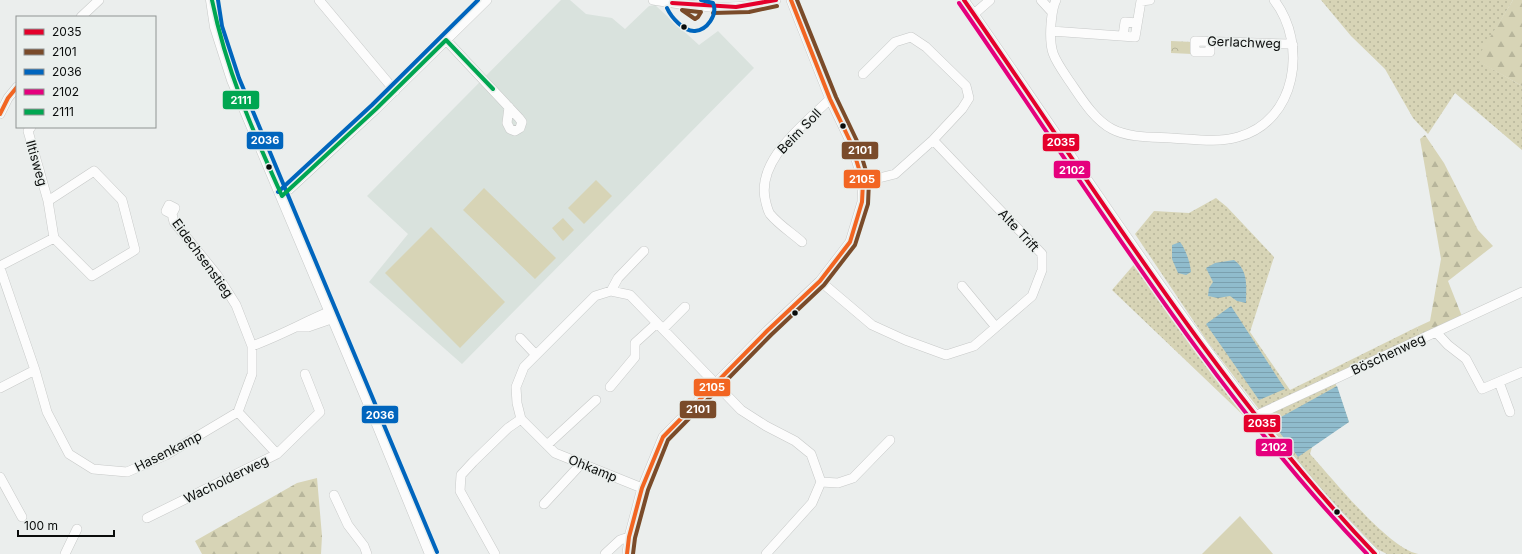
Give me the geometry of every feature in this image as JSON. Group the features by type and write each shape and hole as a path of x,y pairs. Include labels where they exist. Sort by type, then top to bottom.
{"main road":[{"path":"212,0 216,27 233,80 431,554"}],"street":[{"path":"82,16 99,0"},
{"path":"319,0 394,91"},
{"path":"282,196 394,91 487,0"},
{"path":"653,0 725,9 740,8 776,0"},
{"path":"708,7 754,0"},
{"path":"627,554 629,538 642,488 663,438 714,384 820,281 850,242 862,202 863,182 850,143 830,99 790,0"},
{"path":"964,0 1140,257 1235,390 1332,509 1375,554"},
{"path":"974,14 990,0"},
{"path":"1041,0 1052,12"},
{"path":"1056,0 1052,12 1050,46 1055,60 1093,113 1103,123 1122,133 1162,138 1217,140 1238,137 1260,127 1269,120 1284,100 1293,68 1293,45 1285,17 1274,0"},
{"path":"1051,31 1135,37 1141,1 1150,0"},
{"path":"862,74 895,42 911,37 926,47 966,86 969,98 962,109 933,140 895,174 863,182"},
{"path":"446,40 509,107"},
{"name":"Gerlachweg","path":"1195,41 1293,45"},
{"path":"0,114 8,98 16,88"},
{"name":"Beim Soll","path":"802,242 769,213 764,196 765,180 778,151 830,99"},
{"name":"Iltisweg","path":"30,128 28,131 48,201"},
{"name":"Alte Trift","path":"820,281 872,325 946,356 974,346 995,326 1032,296 1042,270 1042,254 933,140"},
{"path":"94,171 122,200 135,250 92,276 54,238 48,201 94,171"},
{"name":"Eidechsenstieg","path":"172,214 174,222 216,275 236,305 252,346"},
{"path":"0,267 54,238"},
{"path":"611,291 618,278 644,252"},
{"name":"Hasenkamp","path":"0,267 35,370 47,412 69,454 93,469 127,472 166,454 238,412"},
{"path":"962,286 995,326"},
{"path":"496,554 460,491 461,475 508,428 521,419 517,403 516,388 524,367 595,296 611,291 630,295 714,384 741,410 766,426 795,441 811,454 821,482 812,503 766,554"},
{"name":"Böschenweg","path":"1255,416 1522,292"},
{"path":"610,387 635,357 635,343 685,307"},
{"path":"238,412 252,374 252,346 298,327 306,321 332,315"},
{"path":"1436,332 1448,345 1466,358 1482,389 1522,372"},
{"path":"520,338 536,355"},
{"path":"0,388 35,370"},
{"path":"277,454 320,412 305,374"},
{"path":"1499,382 1510,412"},
{"path":"547,446 596,400"},
{"name":"Wacholderweg","path":"146,518 277,454 238,412"},
{"name":"Ohkamp","path":"521,419 554,453 642,488"},
{"path":"821,482 838,483 853,478 890,440"},
{"path":"544,504 581,464"},
{"path":"0,477 22,517"},
{"path":"334,495 348,525 364,546 367,554"},
{"path":"64,554 77,529"},
{"path":"606,554 620,540 629,538"}],"shaded area":[{"path":"561,0 570,0 586,14 612,18 625,29 649,6 655,5 699,45 718,31 754,68 462,364 369,282 408,234 367,196"}],"green space":[{"path":"1321,0 1513,0 1477,60 1522,86 1522,150 1455,93 1428,134 1413,118 1385,69 1351,36"},
{"path":"1513,0 1522,0 1522,86 1476,60"},
{"path":"1171,41 1193,42 1192,54 1171,53"},
{"path":"1425,135 1444,163 1478,230 1493,246 1448,281 1463,319 1422,339 1417,327 1430,321 1441,259 1420,139"},
{"path":"596,180 612,196 584,224 568,208"},
{"path":"484,188 556,258 535,279 463,210"},
{"path":"1216,198 1227,207 1274,257 1250,332 1290,390 1417,327 1422,339 1334,379 1349,422 1313,444 1310,454 1376,526 1405,549 1418,554 1387,554 1377,549 1292,459 1258,408 1207,341 1135,234 1154,211 1189,213"},
{"path":"563,218 574,230 563,241 552,228"},
{"path":"431,227 505,302 460,348 385,273"},
{"path":"1137,261 1245,417 1112,290"},
{"path":"317,478 322,536 321,554 202,554 195,541 297,483"},
{"path":"1240,516 1273,554 1202,554"}],"water":[{"path":"1180,242 1189,260 1191,272 1186,275 1178,273 1172,259 1172,245"},
{"path":"1234,260 1239,264 1246,279 1246,303 1237,301 1230,296 1218,298 1208,296 1209,288 1213,282 1206,268 1215,263"},
{"path":"1231,306 1285,389 1259,400 1206,324"},
{"path":"1337,386 1349,422 1298,457 1272,422"}],"transit line":[{"name":"2111","path":"212,0 225,51 241,100 282,196"},
{"name":"2036","path":"218,0 222,26 239,78 437,552"},
{"name":"2036","path":"278,192 372,105 478,0"},
{"name":"2036","path":"667,8 682,27 695,31 704,28 713,17 714,12 713,3 701,0"},
{"name":"2035","path":"672,3 736,7 776,0"},
{"name":"2105","path":"627,554 629,537 642,488 663,437 767,331 820,281 850,242 862,202 863,182 851,143 830,99 791,0"},
{"name":"2101","path":"633,554 635,538 648,490 668,440 771,335 824,285 855,245 868,204 869,181 857,141 836,97 797,0"},
{"name":"2035","path":"964,0 1159,285 1210,355 1262,423 1317,490 1375,554"},
{"name":"2102","path":"959,3 1103,216 1203,357 1255,425 1310,491 1367,554"},
{"name":"2101","path":"713,13 749,12 777,6"},
{"name":"2101","path":"682,10 699,12 701,12 695,19 682,10"},
{"name":"2111","path":"446,40 493,89"},
{"name":"2111","path":"282,196 376,109 446,40"},
{"name":"2105","path":"0,114 8,98 16,88"}]}
